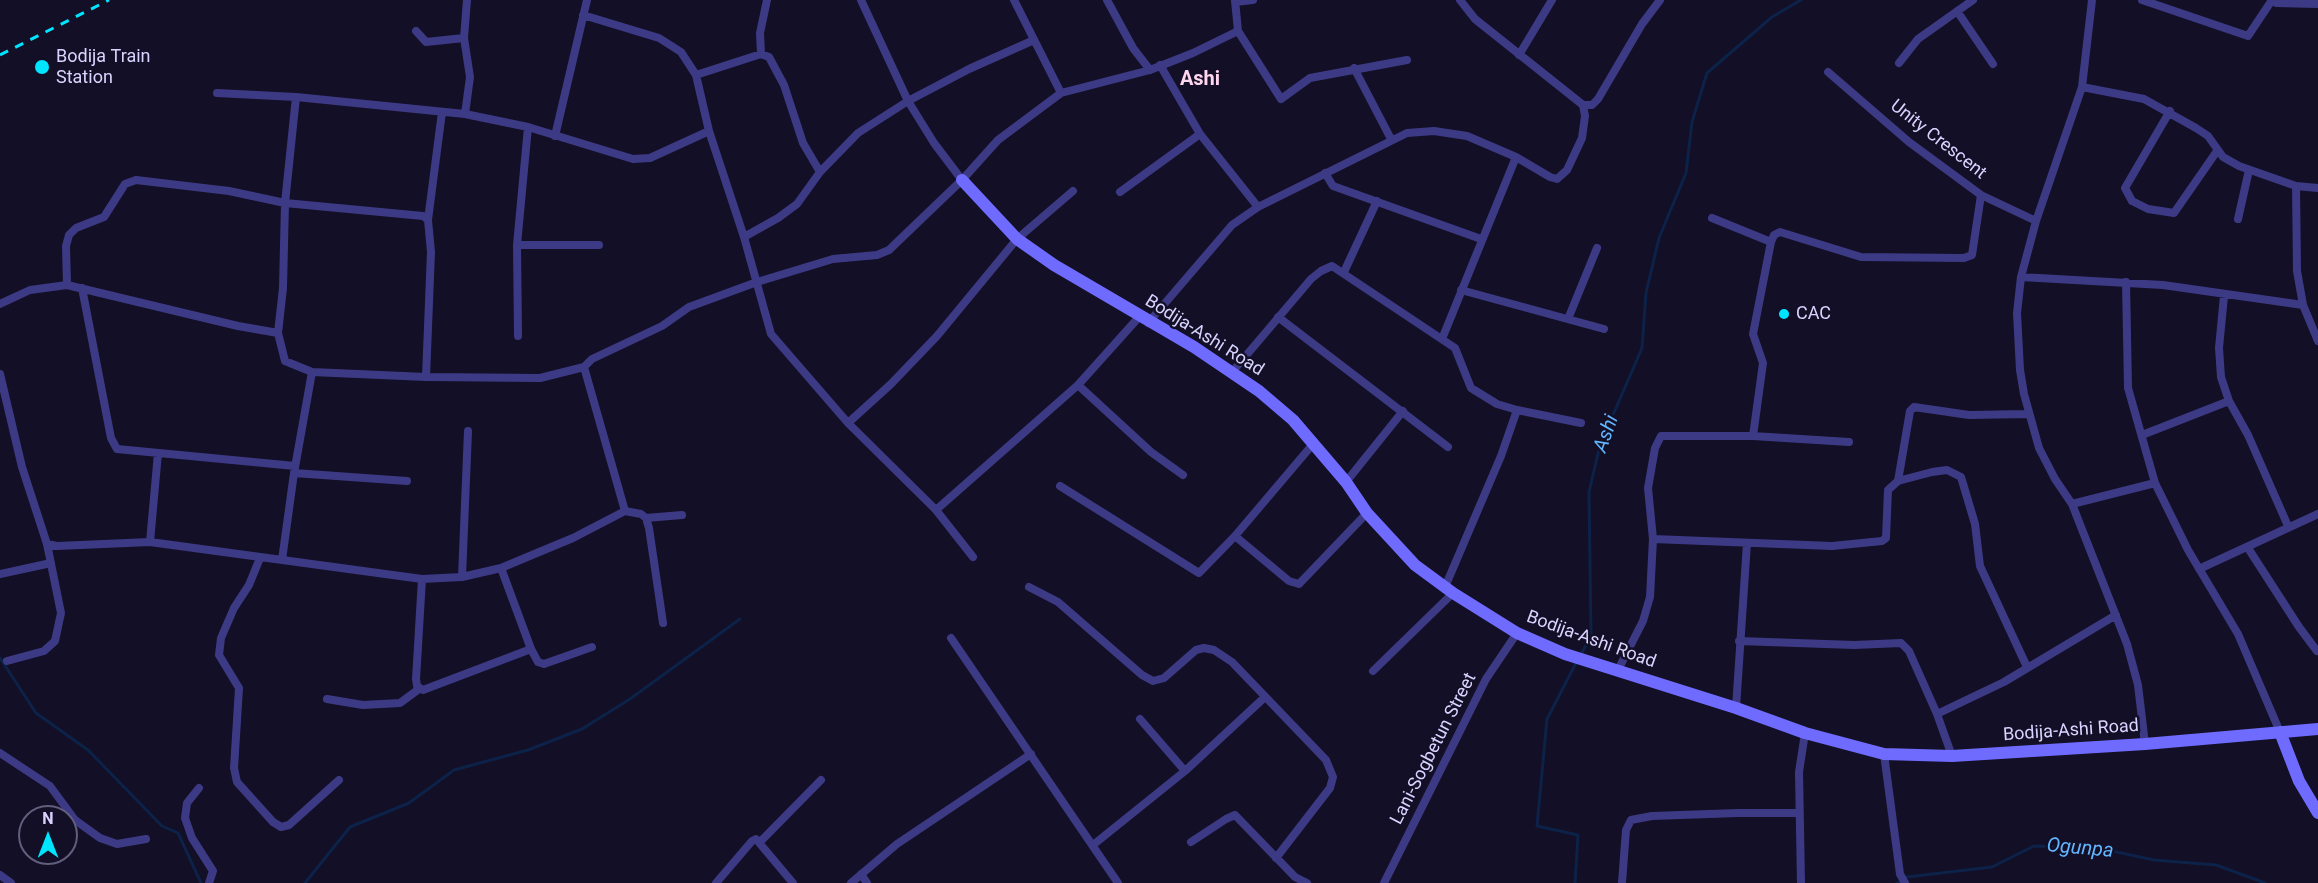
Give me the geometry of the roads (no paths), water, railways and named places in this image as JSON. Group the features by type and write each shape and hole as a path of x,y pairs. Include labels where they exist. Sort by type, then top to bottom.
{"street":[{"path":"465,114 470,77 464,38 467,0"},
{"path":"555,136 587,0"},
{"path":"761,54 760,33 767,0"},
{"name":"Bodija-Ashi Road","path":"861,0 908,101 934,143 962,180 1017,239 1144,320 1233,371 1270,400 1313,444 1346,482 1368,513 1415,565 1449,590 1517,633 1565,654 1617,672 1736,708 1805,733 1884,754 1952,756 2145,744 2318,729"},
{"path":"1014,0 1061,93"},
{"path":"1107,0 1133,48 1150,70"},
{"path":"1253,0 1235,1 1238,31 1281,99 1310,78 1354,68 1407,60"},
{"path":"936,510 1078,385 1144,320 1232,225 1258,207 1391,139 1418,130 1467,136 1515,157 1550,177 1557,179 1562,175 1576,154 1582,138 1586,116 1583,105 1475,19 1460,0"},
{"path":"1519,56 1552,0"},
{"path":"1583,105 1592,105 1598,99 1630,44 1660,0"},
{"path":"1899,63 1918,39 1973,0"},
{"path":"2092,0 2082,87 2036,221 2022,277 2017,313 2020,370 2028,414 2046,462 2072,504 2116,615 2138,685 2145,744"},
{"path":"2142,0 2248,36 2273,0 2277,3 2318,4"},
{"path":"1957,11 1994,64"},
{"path":"583,15 673,45 681,52 696,75 709,131 744,237 771,334 848,423 936,510 973,557"},
{"path":"416,31 426,42 464,38"},
{"path":"296,97 285,202 283,288 278,333 285,361 312,372 529,379 584,368 591,359 662,326 689,307 757,282 833,259 877,255 889,250 962,180 998,140 1061,93 1150,70 1193,53 1238,31"},
{"path":"744,237 778,218 797,204 820,172 858,133 908,101 1034,40"},
{"path":"696,75 761,54 773,61 803,143 820,172"},
{"path":"1160,65 1200,134 1258,207"},
{"path":"1354,68 1391,139"},
{"name":"Unity Crescent","path":"1828,72 1909,142 1981,195 2036,221"},
{"path":"2082,87 2125,94 2170,111 2208,136 2223,157 2249,170 2296,186 2318,188"},
{"path":"217,93 296,97 465,114 528,127 633,159 650,158 709,131"},
{"path":"2170,111 2125,188 2132,201 2148,209 2174,213 2217,151"},
{"path":"426,377 431,252 428,220 442,112"},
{"path":"518,336 517,244 528,127"},
{"path":"1120,192 1200,134"},
{"path":"1442,339 1480,239 1515,157"},
{"path":"2238,219 2249,170"},
{"path":"1325,173 1332,186 1480,239"},
{"path":"67,285 66,246 69,235 76,228 104,217 125,184 136,180 228,191 285,202 423,216 428,220"},
{"path":"2296,186 2297,271 2303,305 2318,341"},
{"path":"848,423 891,384 937,336 1017,239 1073,191"},
{"path":"1753,436 1763,363 1753,334 1774,235 1780,232 1861,257 1969,257 1972,255 1981,195"},
{"path":"1344,272 1377,201"},
{"path":"1712,218 1771,242"},
{"path":"517,244 599,245"},
{"path":"1568,319 1597,248"},
{"path":"1233,371 1320,270 1332,266 1455,348 1472,388 1497,404 1581,423"},
{"path":"2022,277 2126,282 2303,305"},
{"path":"2126,282 2128,388 2155,483 2199,569 2238,634 2299,781 2318,813"},
{"path":"0,304 30,290 67,285 238,326 278,333"},
{"path":"82,288 111,438 117,448 407,481"},
{"path":"1461,290 1604,329"},
{"path":"2224,296 2219,365 2229,401 2248,435 2288,526"},
{"path":"1278,317 1448,447"},
{"path":"584,368 625,511"},
{"path":"282,560 312,372"},
{"path":"0,374 22,467 51,563 61,613 55,641 45,651 7,661"},
{"path":"1078,385 1151,452 1183,475"},
{"path":"2142,435 2229,401"},
{"path":"1898,481 1910,411 1914,407 1969,415 2028,414"},
{"path":"1373,671 1449,590 1502,456 1517,410"},
{"path":"1346,482 1403,411"},
{"path":"462,577 468,431"},
{"path":"1617,672 1643,621 1650,597 1653,539 1648,488 1655,448 1660,436 1753,436 1849,442"},
{"path":"1060,486 1198,573 1234,536 1313,444"},
{"path":"150,542 158,453"},
{"path":"1653,539 1832,546 1882,541 1886,538 1888,490 1898,481 1932,471 1947,470 1961,477 1975,524 1980,566 2027,667"},
{"path":"2072,504 2155,483"},
{"path":"46,544 57,546 150,542 422,579 462,577 501,568 573,538 625,511 641,514 646,518 663,623"},
{"path":"1234,536 1289,581 1299,584 1368,513"},
{"path":"2199,569 2318,514"},
{"path":"646,518 682,515"},
{"path":"1736,708 1747,543"},
{"path":"2248,548 2317,651"},
{"path":"260,558 249,585 221,638 219,655 239,688 234,768 237,782 273,822 281,827 289,825 339,780"},
{"path":"0,574 51,563"},
{"path":"501,568 538,662 544,664 592,647"},
{"path":"419,689 416,679 422,579"},
{"path":"1029,587 1058,602 1142,675 1153,681 1164,678 1197,650 1204,648 1214,650 1232,662 1326,760 1333,777 1330,788 1276,858"},
{"path":"1937,714 2004,682 2116,615"},
{"name":"Lani-Sogbetun Street","path":"1384,883 1486,679 1517,633"},
{"path":"951,638 1118,883"},
{"path":"1739,641 1854,645 1901,642 1909,651 1937,714 1952,756"},
{"path":"327,699 363,705 400,703 419,689 428,689 531,649"},
{"path":"1093,844 1185,771 1265,698"},
{"path":"1140,719 1185,771"},
{"path":"1801,883 1799,772 1805,733"},
{"path":"0,753 50,786 75,820 100,838 117,844 146,839"},
{"path":"851,883 897,844 1031,754"},
{"path":"1884,754 1900,874 1905,883"},
{"path":"760,842 821,780"},
{"path":"200,788 187,803 184,818 192,838 213,870 209,883"},
{"path":"1622,883 1626,830 1631,820 1652,816 1799,813"},
{"path":"1191,842 1235,815 1295,877 1307,883"},
{"path":"716,883 752,841 760,842 793,883"},
{"path":"861,874 867,883"},
{"path":"0,875 11,883"}],"waterway":[{"name":"Ashi","path":"1580,656 1591,636 1589,492 1600,445 1642,348 1646,293 1659,238 1686,173 1692,122 1707,73 1772,17 1801,0"},
{"path":"305,883 350,827 409,803 454,770 528,750 582,729 630,699 740,619"},
{"path":"0,658 36,713 88,750 162,826 178,833 201,883"},
{"name":"Ashi","path":"1575,883 1578,835 1537,826 1547,719 1577,661"},
{"name":"Ogunpa","path":"1897,883 1907,877 1992,867 2034,846 2098,848 2154,860 2216,865 2265,883"}],"railway":[{"path":"0,55 109,0"}],"place":[{"name":"Bodija Train Station","path":"42,67"},
{"name":"CAC","path":"1784,314"}],"district":[{"name":"Ashi","path":"1200,80"}]}
